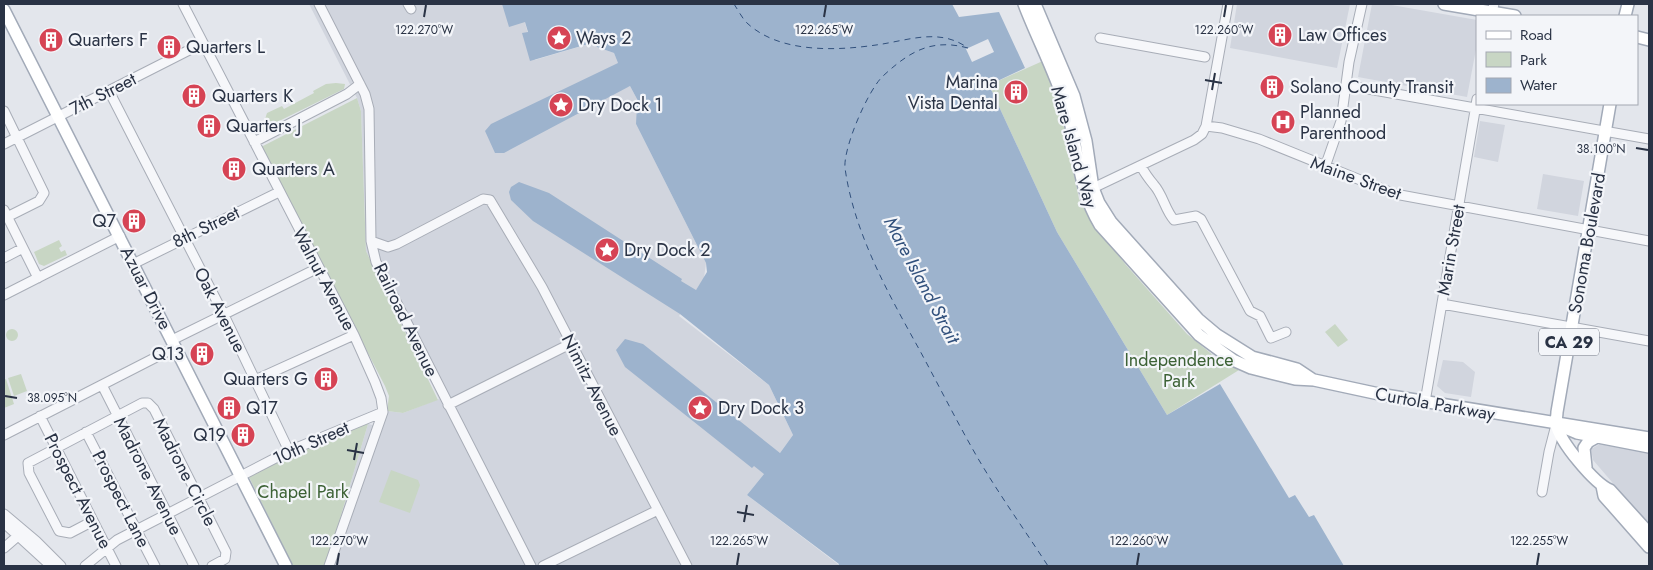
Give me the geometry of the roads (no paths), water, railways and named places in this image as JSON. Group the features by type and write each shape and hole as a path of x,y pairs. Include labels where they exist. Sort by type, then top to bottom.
{"main road":[{"name":"Mare Island Way","path":"1024,4 1066,107 1088,190 1100,225 1199,335 1236,355"},
{"name":"Mare Island Way","path":"1036,4 1074,96 1086,141 1088,190"},
{"path":"1444,4 1510,15"},
{"name":"Azuar Drive","path":"4,10 286,566"},
{"name":"Sonoma Boulevard","path":"1556,424 1610,105"},
{"name":"Curtola Parkway","path":"1236,355 1297,369 1314,380 1425,402 1556,424 1574,424 1649,438"},
{"path":"1556,424 1568,446 1586,468 1602,486 1610,490 1649,533"},
{"name":"Curtola Parkway","path":"1556,424 1577,433 1649,447"},
{"path":"1586,468 1584,448 1588,442 1597,437"},
{"path":"1602,486 1604,496 1649,547"}],"street":[{"name":"Walnut Avenue","path":"183,4 318,268 354,334 381,398 383,412"},
{"name":"Railroad Avenue","path":"319,4 365,94 369,115 371,241 381,272 531,566"},
{"path":"1088,190 1194,140 1202,134 1206,126 1228,4"},
{"path":"1325,167 1339,129 1362,4"},
{"path":"1100,38 1205,57"},
{"name":"7th Street","path":"4,144 203,43"},
{"path":"254,142 347,94 360,84"},
{"path":"1346,84 1476,103"},
{"name":"Oak Avenue","path":"109,91 224,315 289,451"},
{"name":"Marin Street","path":"1425,402 1476,103"},
{"path":"1485,105 1649,139"},
{"path":"4,111 44,193 39,201 6,214 38,278"},
{"name":"Maine Street","path":"1206,126 1222,128 1252,137 1395,194 1649,241"},
{"path":"1141,166 1154,184 1165,210 1174,220 1196,216 1201,219 1250,311 1260,316 1271,338 1286,332"},
{"name":"8th Street","path":"134,264 279,192"},
{"name":"Nimitz Avenue","path":"371,241 388,247 483,200 490,200 494,204 542,287 687,566"},
{"path":"4,295 120,236"},
{"path":"4,258 23,248"},
{"path":"4,435 102,385 224,315 318,268"},
{"path":"1442,304 1649,341"},
{"path":"255,380 354,334"},
{"path":"448,405 570,344"},
{"name":"Madrone Avenue","path":"102,385 194,566"},
{"name":"Madrone Circle","path":"117,416 142,403 151,405 227,555 225,560 212,566"},
{"path":"329,566 383,412"},
{"name":"10th Street","path":"86,566 106,547 136,530 242,477 289,451 383,412"},
{"name":"Prospect Avenue","path":"40,416 116,566"},
{"path":"93,521 70,533 59,531 33,481 28,469 28,463 117,416"},
{"path":"1542,492 1556,424"},
{"name":"Prospect Lane","path":"86,432 155,566"},
{"path":"543,566 658,510"},
{"path":"4,514 36,541 61,566"},
{"path":"4,523 51,566"},
{"path":"4,548 19,535"}],"water":[{"name":"Mare Island Strait","path":"502,4 952,4 959,17 999,12 1025,68 989,85 1057,232 1167,415 1220,384 1289,498 1295,495 1309,517 1314,515 1344,566 838,566 839,564 747,495 764,474 754,466 752,468 625,367 616,350 625,339 643,344 780,453 793,435 769,385 680,314 533,221 511,200 509,192 511,187 519,182 549,193 696,290 707,272 706,263 636,124 637,99 630,86 504,153 495,153 485,131 491,124 618,63 614,53 597,47 595,42 530,61 522,33 528,32 525,22 509,27"}],"place":[{"name":"Law Offices","path":"1280,35"},
{"name":"Ways 2","path":"559,38"},
{"name":"Quarters F","path":"51,40"},
{"name":"Quarters L","path":"169,47"},
{"name":"Solano County Transit","path":"1272,87"},
{"name":"Marina Vista Dental","path":"1016,92"},
{"name":"Quarters K","path":"194,96"},
{"name":"Dry Dock 1","path":"561,105"},
{"name":"Planned Parenthood","path":"1283,122"},
{"name":"Quarters J","path":"209,126"},
{"name":"Quarters A","path":"234,169"},
{"name":"Q7","path":"134,221"},
{"name":"Dry Dock 2","path":"607,250"},
{"name":"Q13","path":"202,354"},
{"name":"Quarters G","path":"326,379"},
{"name":"Q17","path":"229,408"},
{"name":"Dry Dock 3","path":"700,408"},
{"name":"Q19","path":"243,435"}],"park label":[{"name":"Independence Park","path":"1179,370"},
{"name":"Chapel Park","path":"303,492"}]}
